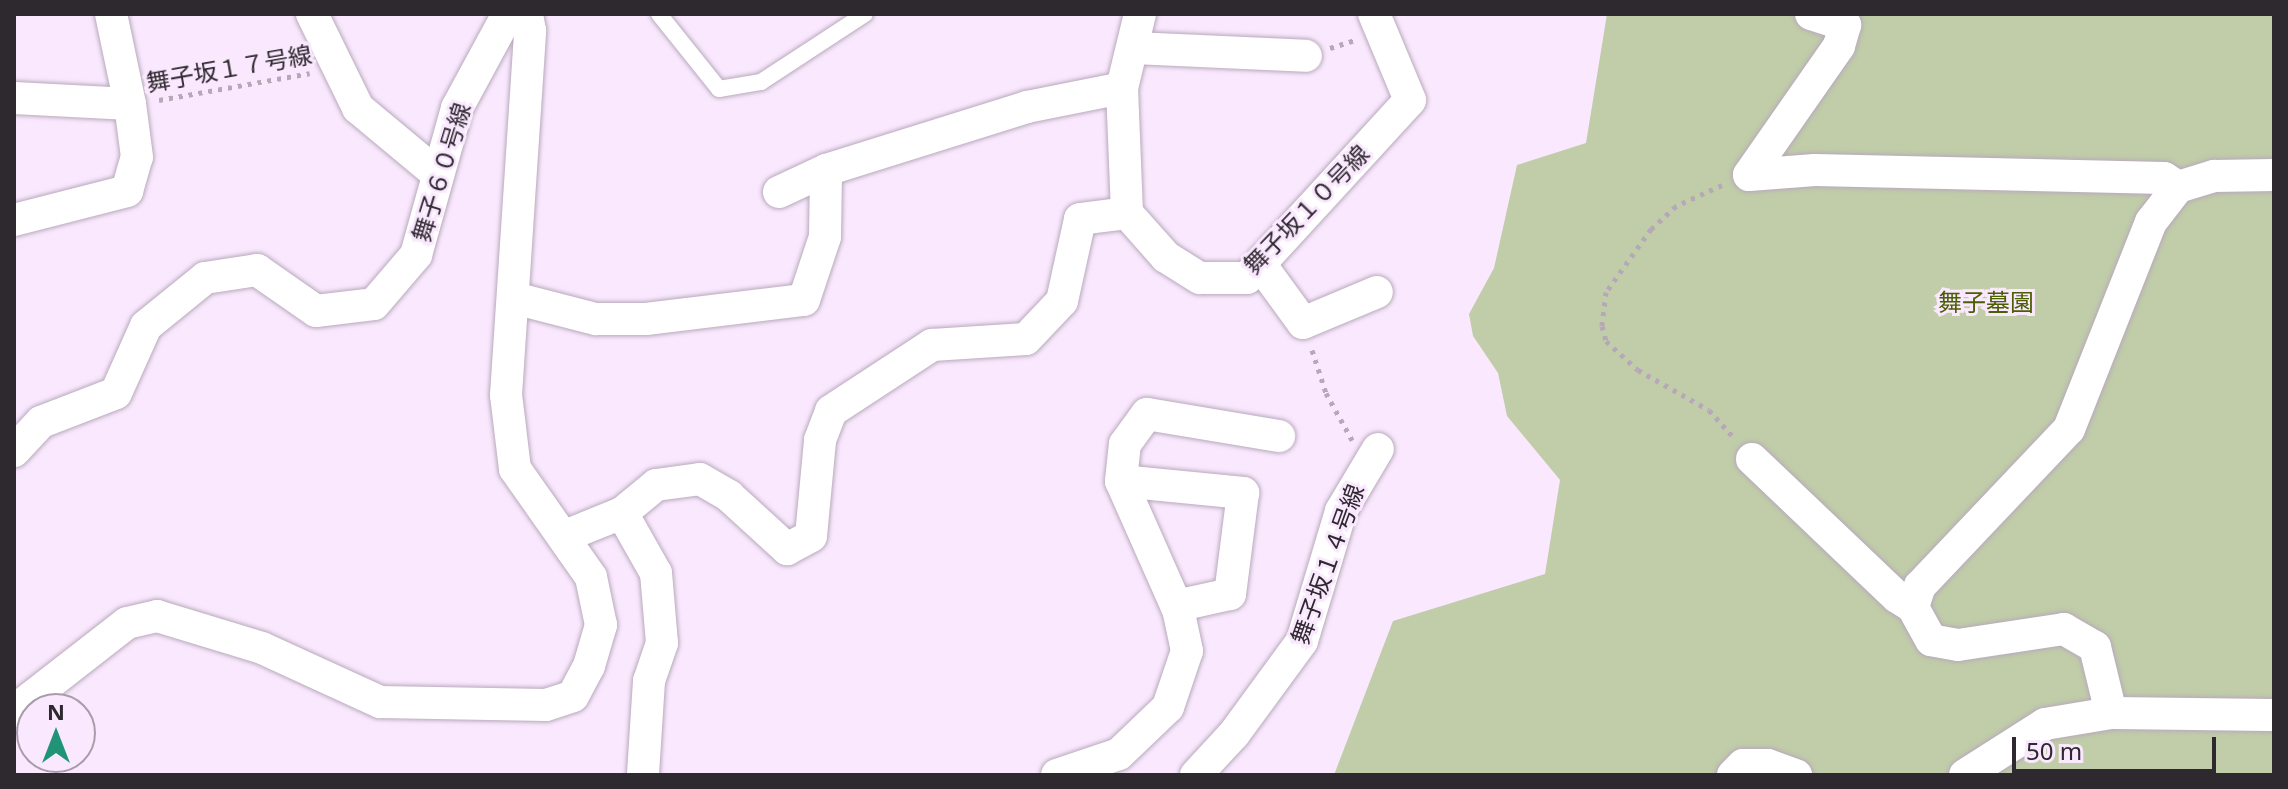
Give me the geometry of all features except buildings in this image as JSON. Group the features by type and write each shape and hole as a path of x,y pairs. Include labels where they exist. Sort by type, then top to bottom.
{"street":[{"path":"14,220 127,191 137,157 130,104 111,14"},
{"path":"312,14 334,68 358,108 436,173"},
{"name":"舞子６０号線","path":"14,451 41,422 116,393 146,326 205,278 257,270 316,311 374,304 416,255 436,173 457,108 508,14"},
{"path":"14,711 127,623 157,616 262,648 380,702 546,705 573,696 589,666 601,625 591,577 515,469 506,395 530,31 527,14"},
{"path":"565,536 622,513 656,485 700,479 729,496 787,549 811,536 820,440 831,411 932,345 1026,339 1062,301 1080,219 1127,213 1122,88 1140,14"},
{"path":"1811,14 1845,25 1839,46 1754,160 1750,175 1815,170 2164,178 2178,187"},
{"name":"舞子坂１０号線","path":"1127,213 1166,257 1200,278 1247,278 1410,100 1378,22"},
{"path":"1133,48 1306,56"},
{"path":"779,192 826,170 1027,107 1122,88"},
{"path":"14,98 130,104"},
{"path":"514,298 596,319 646,319 804,300 825,237 826,170"},
{"path":"1913,607 1920,586 2069,429 2151,222 2178,187 2214,176 2274,175"},
{"path":"1260,264 1303,323 1377,292"},
{"path":"1057,775 1119,754 1168,707 1187,651 1176,606 1121,481 1125,444 1147,414 1279,436"},
{"name":"舞子坂１４号線","path":"1196,775 1234,734 1302,641 1341,511 1372,456"},
{"path":"1752,459 1897,597 1913,607 1931,640 1958,645 2064,629 2095,647 2111,713"},
{"path":"1121,481 1243,493 1230,594 1176,606"},
{"path":"622,513 656,573 662,643 649,681 643,775"},
{"path":"1965,775 2045,724 2111,713 2274,715"},
{"path":"1733,775 1743,765 1768,765 1796,775"}],"lane":[{"path":"659,14 719,89 761,82 865,14"}],"path":[{"path":"1306,56 1378,22"},
{"name":"舞子坂１７号線","path":"130,104 334,68"},
{"path":"1750,175 1697,193 1651,229 1606,292 1602,326 1606,341 1638,370 1709,410 1752,459"},
{"name":"舞子坂１４号線","path":"1303,323 1326,393 1372,456"}],"green space":[{"name":"舞子墓園","path":"1607,14 2274,14 2274,775 1334,775 1393,621 1545,574 1560,480 1507,416 1498,373 1473,336 1469,314 1494,268 1517,165 1586,143"}]}
